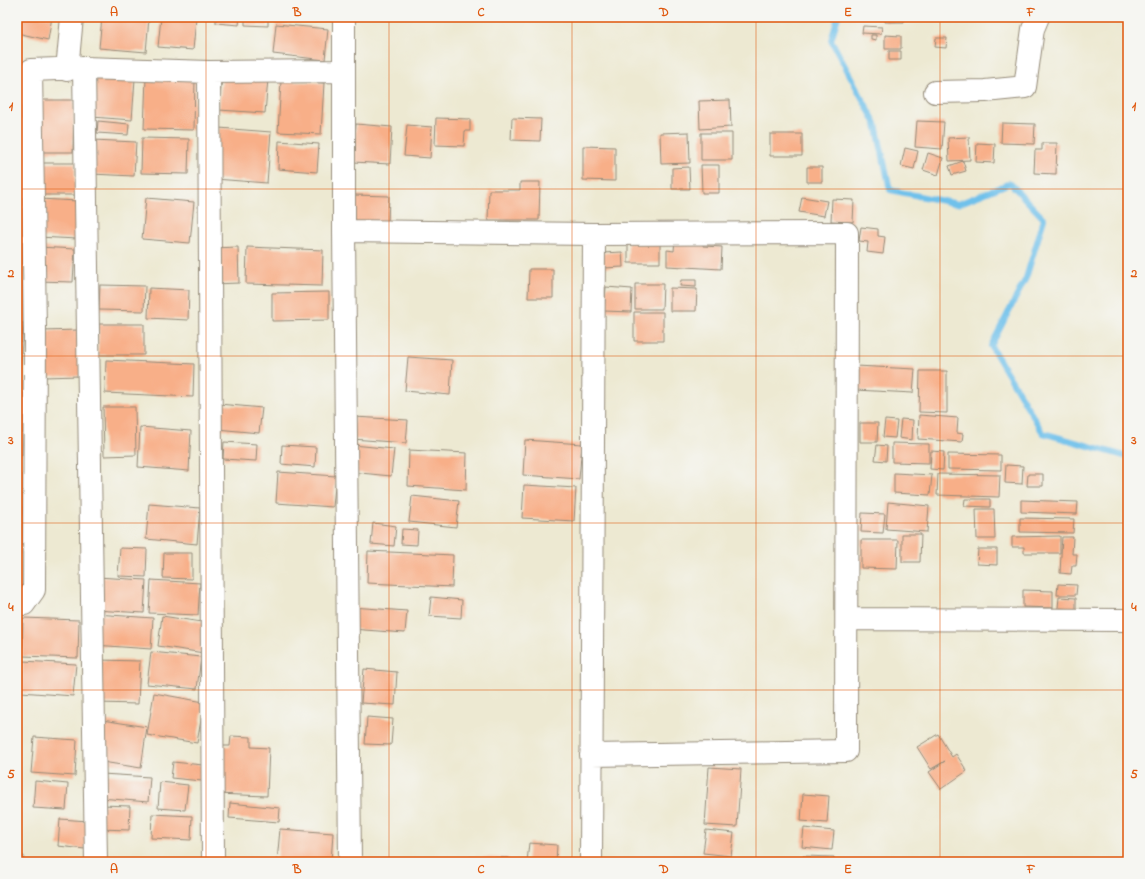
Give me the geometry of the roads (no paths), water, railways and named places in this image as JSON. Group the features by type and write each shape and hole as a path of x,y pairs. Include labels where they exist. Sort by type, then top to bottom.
{"street":[{"path":"72,17 75,69 96,862"},
{"path":"344,17 344,231 350,862"},
{"path":"935,92 985,91 1025,87 1033,29 1038,17"},
{"path":"24,604 34,590 35,329 31,70 75,69 209,72 344,71"},
{"path":"209,72 213,862"},
{"path":"344,231 594,234 847,233 846,751 592,755"},
{"path":"591,862 594,234"},
{"path":"847,619 1128,620"}],"waterway":[{"path":"838,17 831,40 876,124 890,190 958,204 1010,183 1044,219 1026,278 991,346 1043,433 1128,457"}]}
